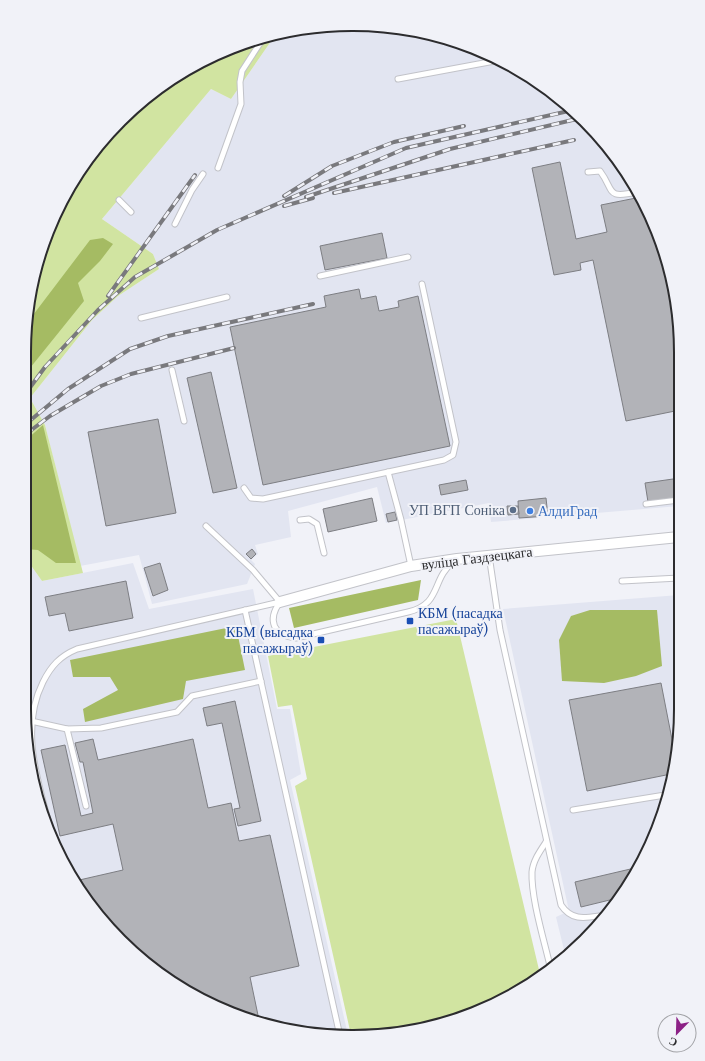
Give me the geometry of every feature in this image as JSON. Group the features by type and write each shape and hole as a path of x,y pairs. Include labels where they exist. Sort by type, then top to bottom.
{"street":[{"name":"вуліца Газдзецкага","path":"280,602 411,566 489,555 674,537"}],"lane":[{"path":"218,168 241,104 240,82 242,70 258,45"},
{"path":"398,79 490,62"},
{"path":"588,172 600,171 608,189 616,194 621,195 632,193"},
{"path":"175,224 203,174"},
{"path":"119,200 131,212"},
{"path":"320,276 408,257"},
{"path":"244,488 251,498 263,499 444,460 453,455 456,442 422,284"},
{"path":"141,318 227,297"},
{"path":"172,370 184,421"},
{"path":"388,472 402,520 411,566"},
{"path":"646,504 674,501"},
{"path":"300,520 309,519 317,524 324,553"},
{"path":"206,526 253,570 280,602"},
{"path":"489,555 500,630 561,905 566,913 578,918 598,916"},
{"path":"280,602 273,615 275,628 280,634 296,638 408,612 425,606 431,599 444,573 457,559"},
{"path":"622,581 674,578"},
{"path":"32,719 37,697 45,679 56,663 65,655 77,650 280,602"},
{"path":"245,610 339,1029"},
{"path":"32,721 67,729 101,728 177,712 192,696 261,681"},
{"path":"67,729 86,806"},
{"path":"573,810 662,795"},
{"path":"546,842 537,855 532,872 536,907 549,963"}],"shaded area":[{"path":"331,32 374,32 415,37 476,55 531,85 548,97 580,125 608,157 631,192 650,229 663,269 671,311 674,352 674,506 491,522 489,503 386,523 377,487 288,511 291,537 255,545 258,554 251,560 255,564 247,584 152,604 139,555 80,566 45,425 31,400 31,397 92,320 118,296 159,269 153,254 102,219 211,89 231,99 271,42 290,37"},
{"path":"133,563 149,609 253,589 277,709 290,709 301,774 290,780 347,1030 311,1027 269,1019 229,1006 210,997 174,976 157,964 125,936 97,904 85,887 55,832 37,771 31,708 31,565 42,581"},
{"path":"674,595 673,730 668,771 657,812 641,851 620,887 608,904 580,936 564,950 556,917 569,911 503,609"}],"green space":[{"path":"271,42 231,99 211,89 102,219 153,254 159,269 118,296 92,320 31,397 32,331 37,290 42,269 55,229 85,174 97,157 125,125 157,97 174,85 210,64 229,55"},
{"path":"103,238 113,244 100,261 78,283 84,301 31,367 34,314 90,240"},
{"path":"31,400 45,425 83,573 42,581 31,565"},
{"path":"43,425 76,563 56,563 38,550 31,549 31,436"},
{"path":"421,580 418,600 294,628 289,608"},
{"path":"590,610 657,610 662,666 636,676 604,683 562,681 559,640 571,616"},
{"path":"456,619 539,970 495,997 456,1013 415,1024 374,1029 350,1030 295,786 307,779 292,705 278,707 268,656"},
{"path":"236,626 245,670 186,681 183,699 85,722 83,709 118,690 110,677 73,677 70,660"}],"building":[{"path":"560,162 576,239 607,232 601,205 634,198 650,229 668,290 673,331 674,411 626,421 593,260 580,263 581,270 554,275 532,168"},
{"path":"382,233 387,258 325,270 320,246"},
{"path":"359,289 361,299 376,296 379,311 399,307 398,301 418,296 450,446 263,485 230,327 326,307 324,296"},
{"path":"211,372 237,488 213,493 187,378"},
{"path":"158,419 176,513 106,526 88,432"},
{"path":"674,479 674,498 648,502 645,483"},
{"path":"466,480 468,490 441,495 439,485"},
{"path":"372,498 377,521 328,532 323,509"},
{"path":"546,498 548,516 519,518 518,501"},
{"path":"507,506 518,506 519,514 508,515"},
{"path":"395,512 397,520 388,522 386,514"},
{"path":"252,549 256,554 251,559 246,554"},
{"path":"160,563 168,590 153,596 144,568"},
{"path":"126,581 133,618 69,631 65,613 49,616 45,597"},
{"path":"661,683 672,740 667,775 587,791 569,700"},
{"path":"235,701 261,821 238,826 234,809 240,808 222,723 207,726 203,708"},
{"path":"93,739 98,760 193,739 208,808 231,803 239,841 270,835 299,966 250,977 258,1016 229,1006 210,997 174,976 157,964 125,936 97,904 85,887 81,880 123,870 113,824 60,836 41,750 65,745 81,816 93,813 83,762 80,762 75,743"},
{"path":"631,869 611,900 581,907 575,882"}],"railway":[{"path":"31,386 45,367 98,310 135,277 217,230 406,148 565,112"},
{"path":"306,197 450,149 574,120"},
{"path":"284,196 332,166 394,142 464,126"},
{"path":"334,193 574,140"},
{"path":"108,296 195,175"},
{"path":"284,206 313,198"},
{"path":"31,420 68,389 130,349 168,336 313,304"},
{"path":"31,430 50,416 101,386 131,374 234,348"}],"place":[{"name":"УП ВГП Соніка","path":"513,510"},
{"name":"АлдиГрад","path":"530,511"},
{"name":"КБМ (пасадка пасажыраў)","path":"410,621"},
{"name":"КБМ (высадка пасажыраў)","path":"321,640"}]}
